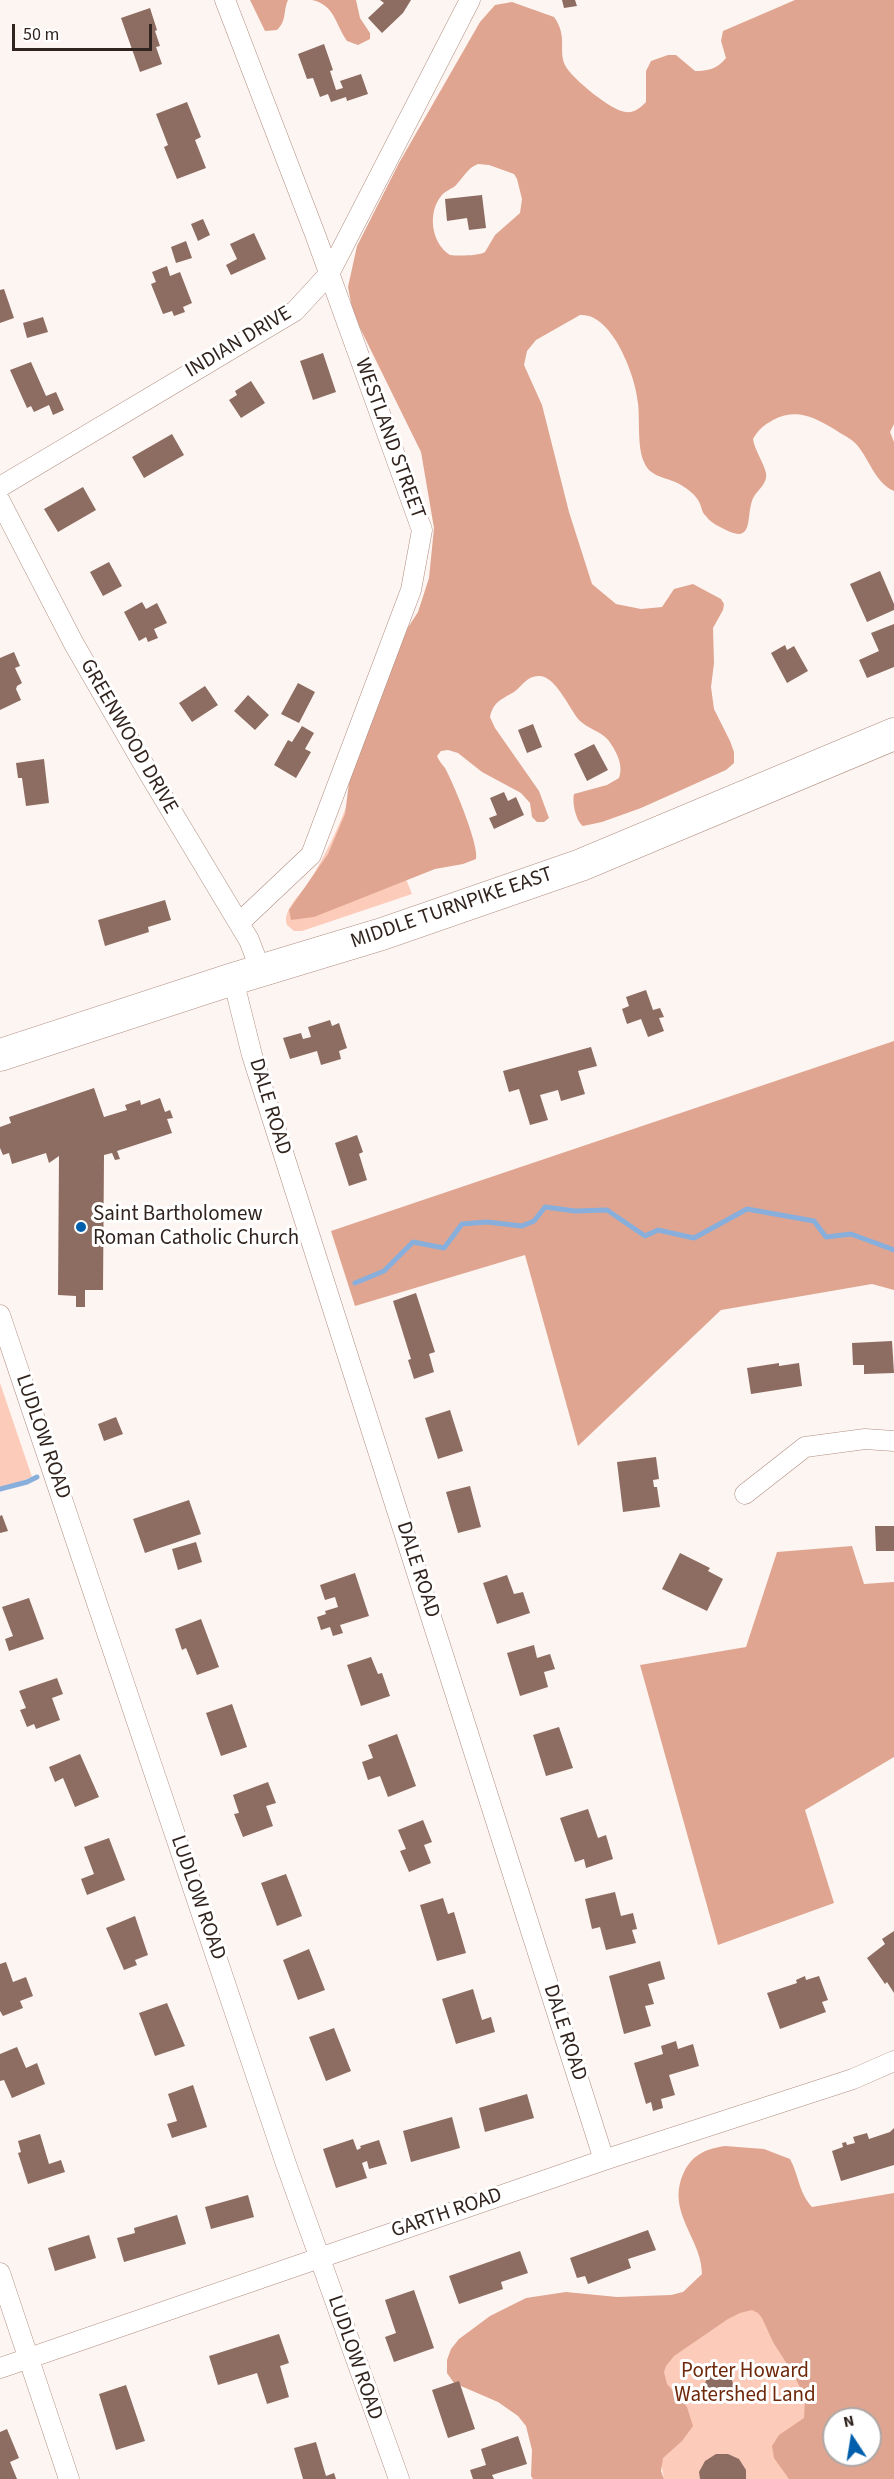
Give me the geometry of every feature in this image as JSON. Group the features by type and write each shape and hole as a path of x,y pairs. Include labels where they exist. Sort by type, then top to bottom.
{"main road":[{"name":"MIDDLE TURNPIKE EAST","path":"0,1055 382,934 581,865 894,734"}],"street":[{"name":"WESTLAND STREET","path":"225,0 329,274 422,530 411,590 311,855 239,923"},
{"name":"INDIAN DRIVE","path":"0,487 295,311 329,274 470,0"},
{"name":"GREENWOOD DRIVE","path":"0,501 80,654 249,940 247,975"},
{"name":"DALE ROAD","path":"247,975 252,1055 376,1438 604,2160"},
{"name":"LUDLOW ROAD","path":"0,1315 320,2258 399,2479"},
{"path":"745,1494 805,1447 866,1439 894,1441"},
{"name":"GARTH ROAD","path":"0,2368 604,2160 853,2079 894,2061"},
{"path":"0,2273 69,2479"}],"green space":[{"path":"360,765 412,894 302,931 294,931 287,925 287,914 316,871 331,842 350,797"},
{"path":"0,1383 32,1477 0,1489"},
{"name":"Porter Howard Watershed Land","path":"811,2227 870,2407 822,2407 822,2467 882,2467 882,2443 894,2479 664,2479 625,2338"}],"shaded area":[{"path":"250,0 288,0 284,19 277,30 265,31"},
{"path":"312,0 356,0 360,18 370,33 370,39 358,45 347,41 330,11 320,2"},
{"path":"795,0 894,0 894,424 890,432 894,442 894,491 882,483 861,451 849,438 812,418 797,414 782,416 764,426 753,439 766,477 752,501 747,527 740,534 719,527 704,513 692,493 676,482 650,471 644,462 640,449 638,403 633,378 620,348 602,324 592,317 580,315 536,340 527,351 524,365 542,405 569,512 592,584 616,604 641,609 662,607 674,589 693,584 721,599 724,604 713,628 714,663 711,687 714,709 730,741 734,752 734,763 726,770 641,808 602,822 583,826 575,812 574,794 607,785 619,778 621,768 618,758 606,738 579,720 557,687 546,678 532,677 499,702 493,708 490,717 495,728 539,791 549,818 544,822 537,822 532,817 530,803 521,793 482,772 458,753 448,750 441,751 437,756 449,775 465,814 474,842 476,859 435,869 314,917 291,920 289,910 328,854 345,814 350,775 398,643 418,612 429,578 434,528 421,452 352,308 348,287 357,246 399,163 480,22 495,5 512,2 554,17 561,31 563,60 569,71 603,101 626,112 635,111 646,102 646,71 651,61 668,55 676,55 695,71 708,70 719,65 726,58 721,41 723,31","holes":["478,164 489,165 514,174 522,199 520,213 495,235 485,252 463,256 450,255 439,243 433,227 437,202 472,167"]},
{"path":"894,1041 894,1290 872,1284 721,1310 578,1446 525,1255 355,1306 331,1231"},
{"path":"852,1546 864,1584 894,1582 894,1757 805,1810 834,1903 718,1945 640,1665 746,1647 777,1552"},
{"path":"725,2146 764,2149 790,2159 804,2196 812,2207 894,2193 894,2479 789,2479 774,2458 772,2446 779,2435 804,2418 805,2398 762,2318 752,2310 728,2319 674,2356 666,2366 664,2372 667,2384 687,2407 693,2426 682,2441 663,2458 661,2471 664,2479 533,2479 531,2476 532,2450 526,2426 518,2416 498,2402 454,2383 447,2373 447,2360 451,2349 459,2339 490,2316 526,2298 566,2292 617,2297 671,2295 683,2292 702,2274 697,2248 681,2212 679,2186 688,2166 706,2151"}],"building":[{"path":"380,0 411,0 403,13 382,33 368,18 384,3"},
{"path":"562,0 575,0 577,6 564,8"},
{"path":"150,8 160,46 156,47 162,64 140,72 121,18"},
{"path":"324,44 333,70 330,71 336,90 343,88 340,81 361,74 368,94 347,101 346,97 331,102 328,94 320,97 313,78 307,79 298,54"},
{"path":"187,102 201,137 195,140 206,168 177,179 164,147 168,145 156,114"},
{"path":"482,195 486,228 469,230 467,218 447,221 445,199"},
{"path":"203,219 210,235 198,241 191,224"},
{"path":"254,233 266,259 231,275 226,265 237,259 230,244"},
{"path":"186,241 192,258 176,263 171,247"},
{"path":"167,266 170,276 180,272 192,303 183,307 185,312 174,316 172,311 163,314 151,284 156,282 152,272"},
{"path":"4,289 14,318 0,323 0,290"},
{"path":"43,317 48,332 27,338 23,323"},
{"path":"323,353 336,392 313,400 300,361"},
{"path":"31,362 46,396 56,392 64,410 53,415 49,405 34,412 31,406 27,408 10,370"},
{"path":"251,381 265,403 241,418 229,400 237,395 235,391"},
{"path":"172,434 184,455 144,478 132,457"},
{"path":"83,487 96,510 58,532 44,509"},
{"path":"109,562 122,586 103,596 90,572"},
{"path":"880,571 894,604 894,610 867,622 850,584"},
{"path":"142,602 146,609 157,603 167,623 154,629 158,638 148,642 146,637 139,641 124,612"},
{"path":"894,624 894,667 867,678 859,660 879,651 871,633"},
{"path":"785,645 787,650 794,646 808,671 787,683 771,653"},
{"path":"14,652 20,666 15,668 22,683 16,689 21,700 0,710 0,658"},
{"path":"298,683 315,692 299,723 281,714"},
{"path":"205,686 218,705 192,722 179,703"},
{"path":"248,695 269,715 255,730 234,711"},
{"path":"533,724 542,747 527,753 518,730"},
{"path":"302,726 314,733 305,749 311,752 296,778 274,765 288,740 292,742"},
{"path":"594,744 608,770 587,781 574,754"},
{"path":"44,759 49,803 26,806 22,778 18,778 16,763"},
{"path":"504,792 508,801 516,797 524,815 494,829 489,818 497,815 490,798"},
{"path":"165,900 171,920 148,927 149,932 105,946 98,920"},
{"path":"646,990 653,1010 660,1008 664,1017 659,1018 664,1031 648,1037 641,1019 627,1024 622,1009 629,1006 626,997"},
{"path":"330,1020 332,1026 339,1023 347,1048 339,1051 341,1059 321,1065 317,1051 290,1059 283,1038 301,1033 303,1039 311,1037 308,1027"},
{"path":"591,1047 597,1066 578,1071 585,1094 561,1101 558,1090 540,1095 548,1120 530,1125 519,1089 509,1092 503,1071"},
{"name":"Saint Bartholomew Roman Catholic Church","path":"94,1088 104,1117 127,1110 125,1105 140,1100 141,1105 160,1098 165,1112 170,1110 173,1118 167,1119 172,1133 117,1151 120,1159 115,1160 112,1153 104,1155 103,1290 85,1290 85,1307 76,1307 76,1296 58,1295 59,1156 49,1163 46,1153 12,1164 9,1153 3,1155 0,1148 0,1127 11,1123 9,1117"},
{"path":"357,1135 363,1152 359,1154 367,1180 349,1186 335,1143"},
{"path":"416,1293 435,1352 429,1354 434,1372 414,1379 408,1360 411,1359 393,1301"},
{"path":"892,1341 894,1373 864,1374 864,1365 853,1365 852,1343"},
{"path":"779,1363 779,1366 799,1363 802,1386 751,1394 747,1368"},
{"path":"450,1410 463,1451 438,1459 425,1418"},
{"path":"116,1417 123,1434 104,1441 98,1424"},
{"path":"656,1457 659,1479 653,1480 654,1487 657,1487 660,1507 623,1512 617,1462"},
{"path":"470,1486 481,1527 458,1533 446,1492"},
{"path":"189,1500 201,1534 145,1553 133,1519"},
{"path":"2,1515 8,1531 0,1533 0,1516"},
{"path":"875,1526 894,1526 894,1551 876,1551"},
{"path":"196,1542 202,1562 178,1570 172,1549"},
{"path":"680,1553 710,1568 708,1571 723,1579 707,1611 662,1589"},
{"path":"355,1573 369,1616 340,1625 343,1633 333,1636 330,1627 321,1630 317,1617 326,1614 325,1611 338,1607 335,1597 325,1600 320,1585"},
{"path":"507,1575 514,1594 523,1592 530,1613 497,1624 483,1583"},
{"path":"29,1598 44,1639 9,1651 5,1639 13,1636 2,1607"},
{"path":"201,1619 219,1667 197,1675 186,1648 182,1650 175,1629"},
{"path":"534,1645 537,1658 550,1654 555,1669 544,1672 548,1687 520,1696 507,1653"},
{"path":"371,1657 378,1674 382,1673 390,1696 361,1706 347,1665"},
{"path":"57,1678 63,1694 52,1698 60,1720 36,1729 34,1724 27,1727 20,1710 26,1708 19,1691"},
{"path":"232,1704 247,1747 221,1756 206,1713"},
{"path":"559,1727 573,1768 546,1776 533,1735"},
{"path":"397,1734 416,1786 388,1797 380,1776 368,1780 362,1762 373,1758 368,1745"},
{"path":"80,1754 99,1797 75,1807 63,1778 55,1782 49,1767"},
{"path":"268,1782 276,1803 266,1806 273,1826 243,1837 234,1814 239,1813 233,1795"},
{"path":"588,1809 598,1838 606,1835 613,1859 586,1868 584,1859 575,1862 560,1818"},
{"path":"423,1820 432,1842 424,1845 431,1863 409,1872 400,1851 406,1849 398,1830"},
{"path":"109,1838 125,1880 87,1895 81,1879 94,1874 84,1847"},
{"path":"286,1874 302,1916 277,1926 261,1883"},
{"path":"615,1892 621,1916 633,1913 637,1929 632,1930 636,1943 606,1950 600,1927 592,1929 585,1899"},
{"path":"443,1898 448,1914 454,1912 466,1953 437,1961 420,1905"},
{"path":"135,1916 148,1955 135,1960 137,1965 124,1970 106,1928"},
{"path":"894,1931 894,1993 867,1958 885,1944 882,1939"},
{"path":"309,1949 325,1990 298,2000 283,1960"},
{"path":"660,1961 665,1979 648,1984 654,2004 645,2006 651,2026 624,2034 609,1976"},
{"path":"6,1962 13,1982 26,1977 33,1996 20,2001 23,2008 3,2016 0,2011 0,1964"},
{"path":"805,1976 806,1980 819,1976 828,2000 822,2002 826,2012 780,2029 767,1993 797,1983 796,1980"},
{"path":"473,1989 482,2020 491,2017 495,2032 456,2044 442,1999"},
{"path":"167,2003 185,2046 155,2056 139,2013"},
{"path":"334,2028 351,2071 326,2081 309,2037"},
{"path":"676,2041 678,2049 693,2044 699,2066 669,2075 675,2095 661,2099 663,2108 653,2111 651,2102 646,2104 634,2063 663,2054 661,2046"},
{"path":"17,2047 26,2068 37,2063 45,2084 12,2098 4,2080 0,2081 0,2054"},
{"path":"193,2085 207,2127 172,2138 167,2124 177,2121 168,2094"},
{"path":"527,2094 534,2118 485,2132 479,2108"},
{"path":"452,2117 460,2148 411,2162 403,2131"},
{"path":"894,2128 894,2165 841,2181 832,2151 843,2147 842,2143 846,2142 847,2145 855,2143 853,2137 867,2133 869,2139 890,2132"},
{"path":"40,2134 49,2164 61,2160 65,2172 28,2184 18,2153 21,2152 18,2141"},
{"path":"353,2139 357,2150 361,2148 360,2146 379,2140 387,2164 369,2169 367,2161 362,2163 367,2178 336,2188 323,2149"},
{"path":"248,2195 254,2217 211,2229 205,2207"},
{"path":"177,2215 186,2244 124,2262 117,2238 135,2233 134,2228"},
{"path":"648,2230 656,2250 628,2259 631,2268 588,2284 585,2276 577,2278 570,2258"},
{"path":"89,2235 96,2258 55,2271 48,2248"},
{"path":"520,2251 528,2273 501,2282 503,2289 459,2304 449,2276"},
{"path":"414,2290 434,2348 394,2362 385,2337 396,2333 385,2300"},
{"path":"279,2334 289,2363 280,2366 289,2397 267,2404 257,2373 218,2385 209,2356"},
{"path":"719,2372 729,2376 733,2386 729,2396 719,2400 709,2396 705,2386 709,2376"},
{"path":"459,2381 475,2429 448,2438 432,2390"},
{"path":"126,2385 145,2441 116,2450 99,2394"},
{"path":"7,2429 19,2458 10,2462 17,2479 0,2479 0,2432"},
{"path":"518,2436 527,2464 492,2475 494,2479 473,2479 470,2470 486,2465 481,2449"},
{"path":"316,2442 326,2476 334,2473 336,2479 303,2479 294,2448"},
{"path":"716,2454 728,2454 739,2459 746,2470 746,2479 700,2479 699,2472 705,2461"}],"waterway":[{"path":"355,1283 384,1271 413,1242 444,1248 462,1224 487,1222 522,1226 534,1221 545,1207 575,1211 607,1210 645,1236 658,1230 694,1238 747,1209 814,1221 826,1237 851,1234 894,1250"},
{"path":"0,1489 37,1477"}],"place":[{"name":"Saint Bartholomew Roman Catholic Church","path":"81,1227"}]}
